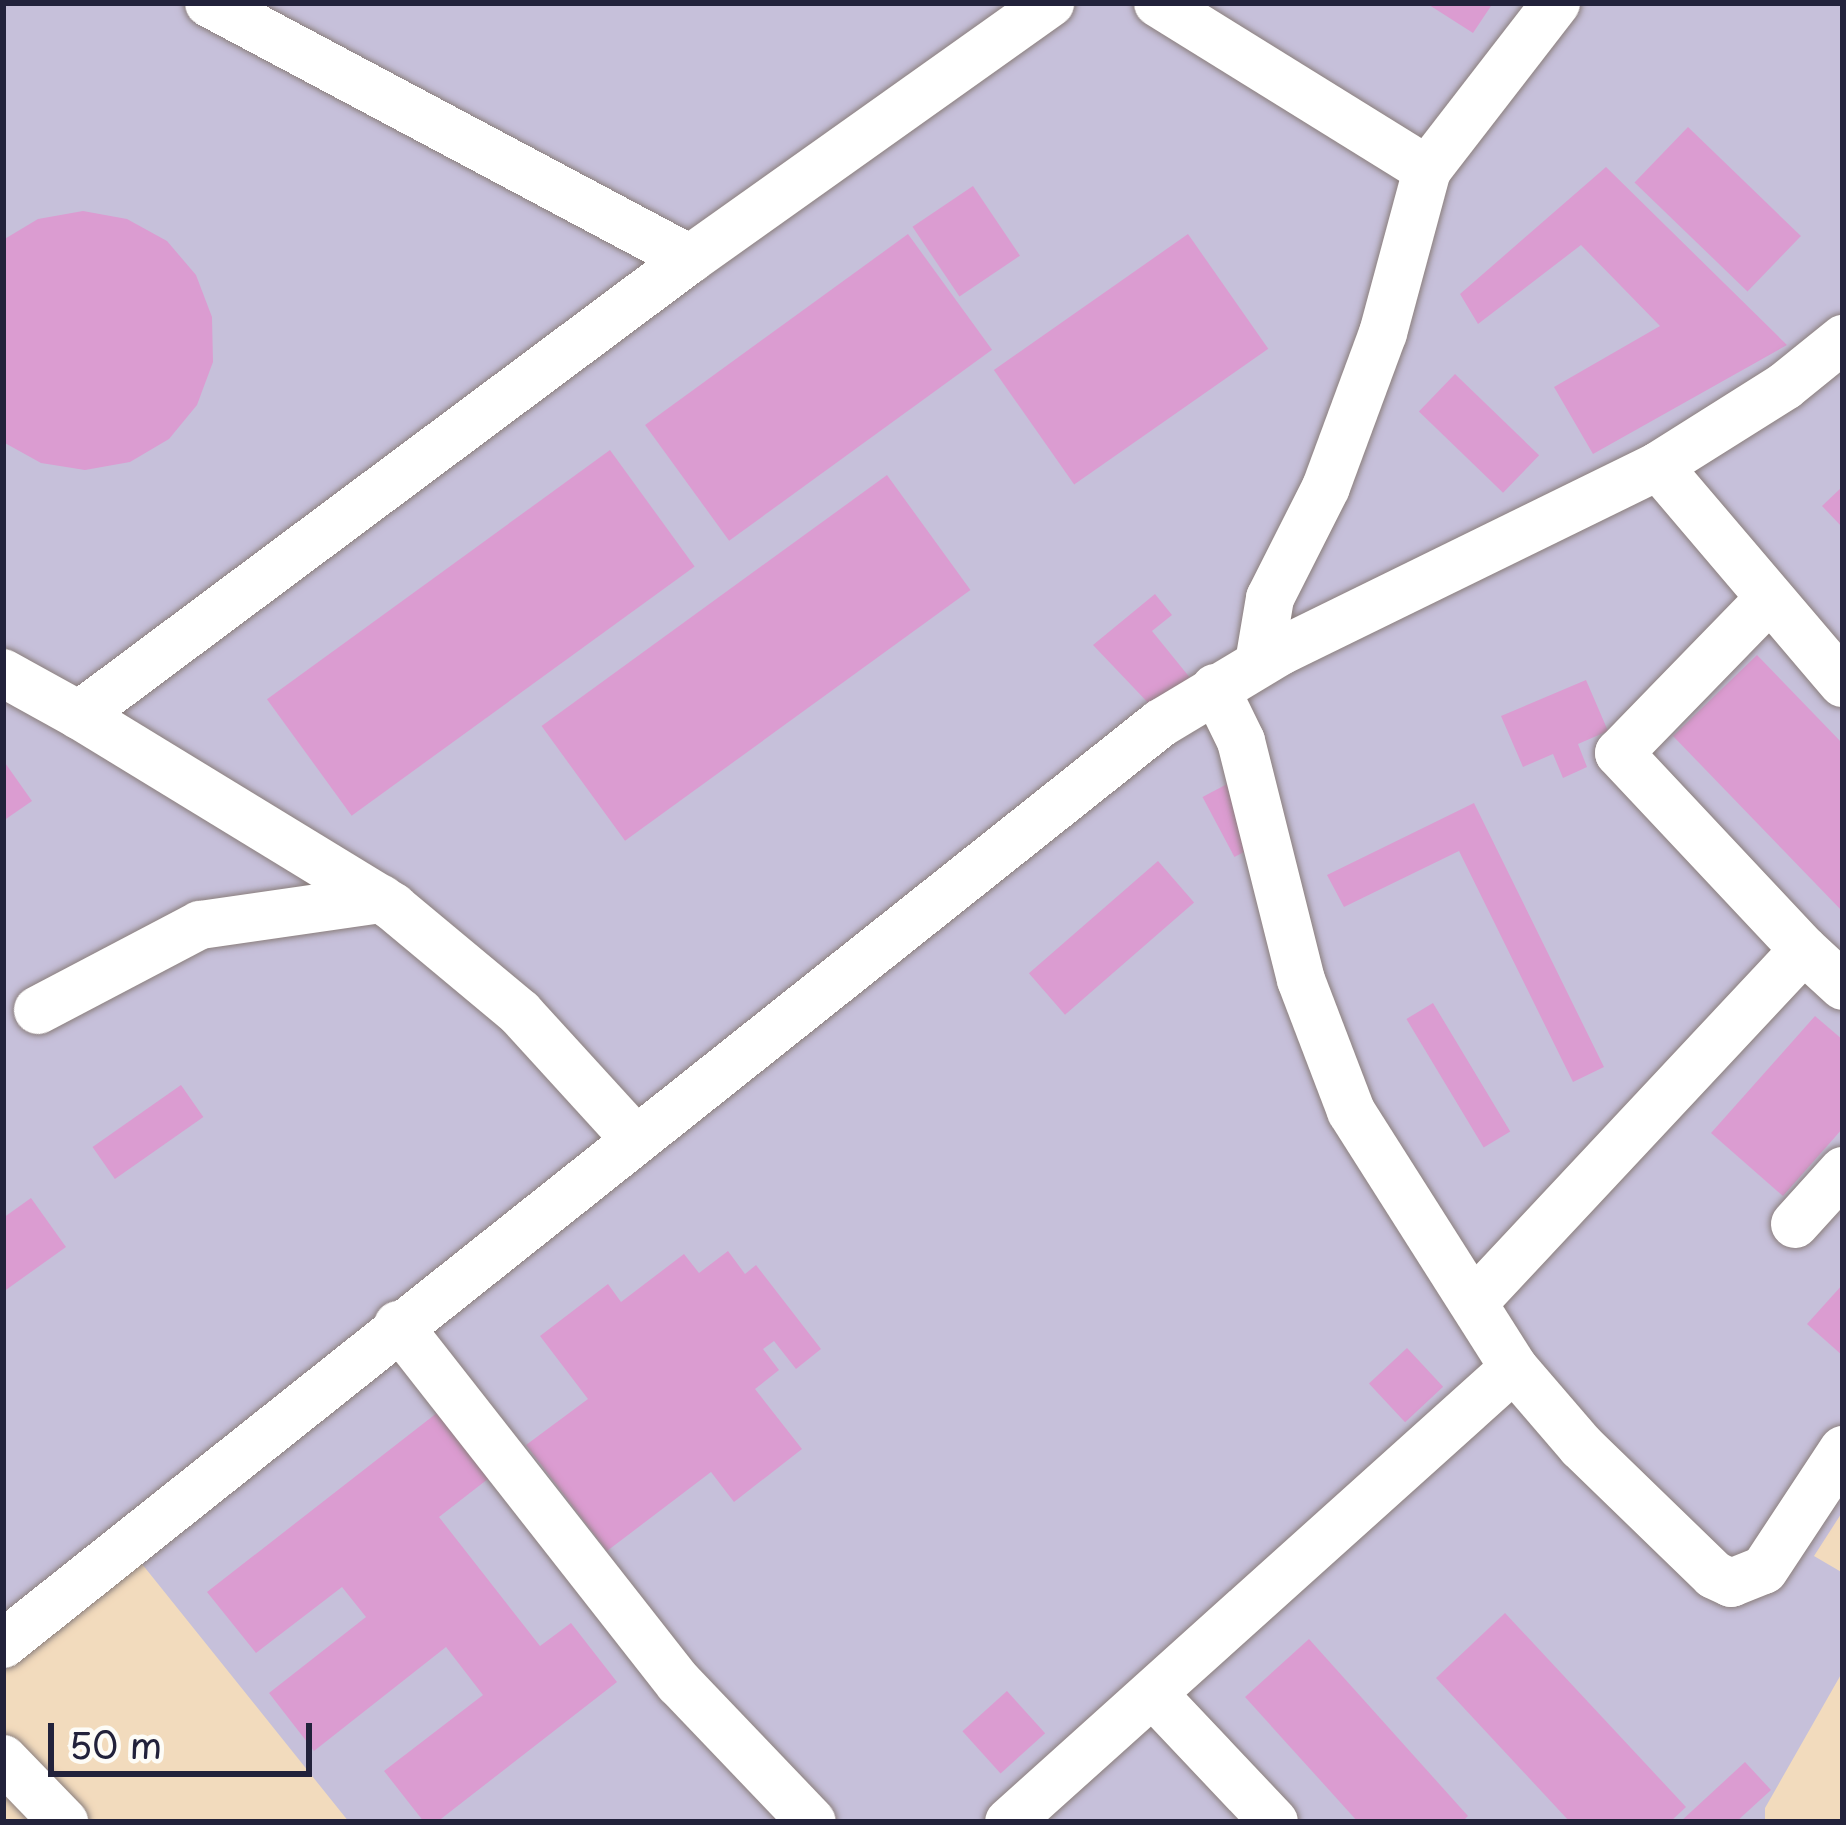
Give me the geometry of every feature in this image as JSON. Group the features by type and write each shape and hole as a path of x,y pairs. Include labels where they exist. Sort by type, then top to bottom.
{"lane":[{"path":"209,3 690,259"},
{"path":"79,715 690,259 1050,3"},
{"path":"1158,3 1426,170"},
{"path":"1259,663 1270,598 1326,488 1383,333 1426,170 1556,3"},
{"path":"3,1644 398,1325 1216,688 1658,466 1785,386 1843,339"},
{"path":"1658,466 1843,683"},
{"path":"1769,599 1619,753 1843,986"},
{"path":"3,673 381,899 520,1013 635,1139"},
{"path":"1216,688 1241,741 1301,980 1351,1112 1514,1368 1581,1446 1714,1576 1731,1583 1764,1570 1843,1450"},
{"path":"38,1010 200,926 381,899"},
{"path":"1475,1301 1804,950"},
{"path":"1795,1224 1843,1172"},
{"path":"398,1325 679,1683 812,1822"},
{"path":"1009,1822 1514,1368"},
{"path":"1153,1694 1274,1822"},
{"path":"7,1771 64,1822"}],"shaded area":[{"path":"3,3 1843,3 1843,1511 1814,1556 1843,1573 1843,1671 1765,1808 1765,1822 349,1822 138,1559 3,1672"}],"building":[{"path":"1426,3 1493,3 1473,33"},
{"path":"1688,127 1801,236 1747,291 1635,182"},
{"path":"1606,167 1787,345 1593,454 1554,387 1660,326 1581,245 1478,324 1460,294"},
{"path":"973,186 1020,256 959,296 912,227"},
{"path":"83,211 127,219 167,241 196,275 212,317 213,362 197,405 169,439 130,462 85,470 41,463 3,442 3,240 38,219"},
{"path":"908,234 992,350 729,541 645,425"},
{"path":"1188,234 1268,349 1074,485 994,370"},
{"path":"1455,374 1539,455 1503,493 1419,411"},
{"path":"610,450 695,566 352,816 267,699"},
{"path":"887,475 970,590 625,841 542,726"},
{"path":"1843,486 1843,528 1822,506"},
{"path":"1155,594 1172,615 1152,631 1191,679 1154,709 1093,645"},
{"path":"1757,655 1843,744 1843,912 1673,736"},
{"path":"1586,680 1608,731 1578,744 1587,767 1563,778 1553,754 1523,767 1501,716"},
{"path":"3,760 32,801 3,821"},
{"path":"1229,783 1261,843 1234,857 1203,797"},
{"path":"1474,803 1604,1067 1573,1082 1459,851 1344,907 1327,875"},
{"path":"1158,861 1194,903 1065,1015 1029,973"},
{"path":"1433,1003 1510,1132 1484,1148 1406,1019"},
{"path":"1815,1016 1843,1040 1843,1128 1783,1196 1711,1133"},
{"path":"181,1085 203,1117 115,1179 93,1147"},
{"path":"31,1198 66,1247 3,1292 3,1218"},
{"path":"728,1251 745,1274 756,1265 821,1349 796,1369 774,1341 763,1349 779,1370 755,1389 802,1449 734,1502 711,1472 607,1551 526,1445 588,1399 540,1336 608,1284 621,1302 684,1254 699,1273"},
{"path":"1843,1284 1843,1356 1807,1324"},
{"path":"1407,1348 1443,1387 1405,1422 1369,1383"},
{"path":"442,1409 493,1475 439,1517 540,1646 571,1623 617,1682 437,1822 424,1822 384,1771 483,1695 446,1647 314,1751 269,1693 366,1617 342,1587 256,1653 207,1592"},
{"path":"1505,1613 1686,1807 1670,1822 1570,1822 1436,1678"},
{"path":"1309,1639 1468,1816 1462,1822 1358,1822 1245,1697"},
{"path":"1007,1691 1045,1733 1001,1774 962,1731"},
{"path":"1745,1762 1771,1790 1736,1822 1680,1822"}]}
